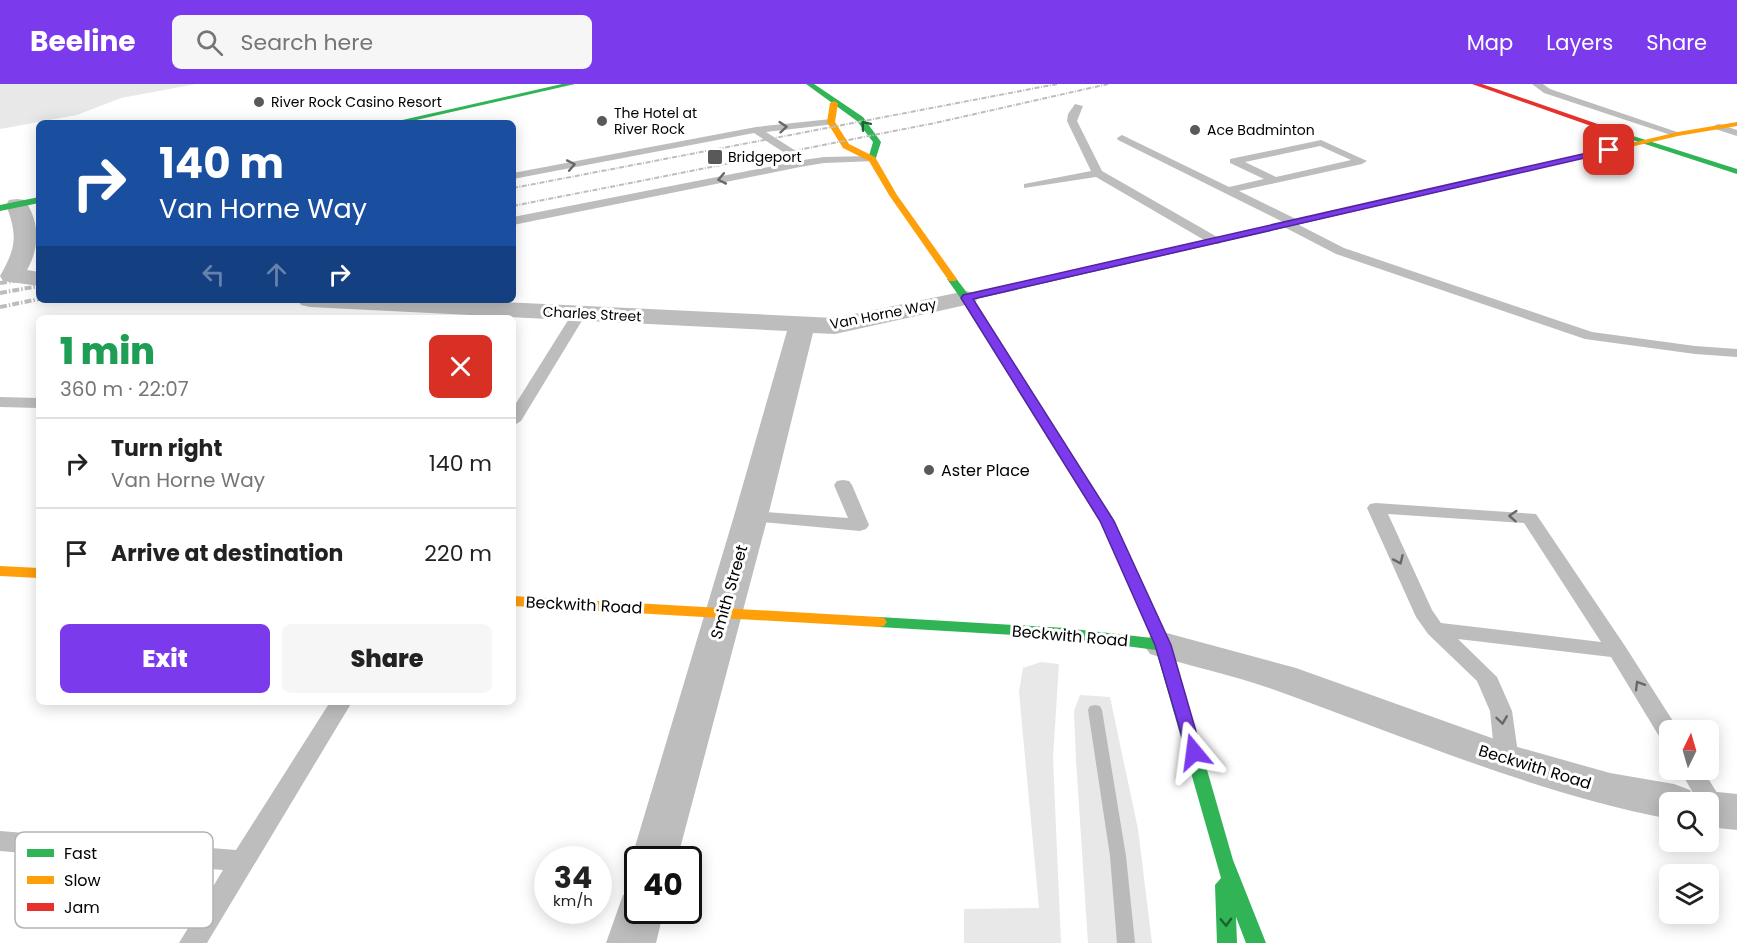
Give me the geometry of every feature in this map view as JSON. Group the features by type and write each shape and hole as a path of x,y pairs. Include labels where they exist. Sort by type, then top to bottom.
{"main road":[{"path":"407,120 572,84"},
{"path":"809,84 860,119 869,128 877,142 872,159"},
{"path":"1475,84 1737,172"},
{"path":"1498,84 1737,163"},
{"path":"834,103 831,122 846,146 872,159 893,195 966,298 1107,521 1163,645 1224,860 1256,943"},
{"name":"Van Horne Way","path":"966,298 1678,134 1737,124"},
{"path":"0,571 36,573"},
{"name":"Beckwith Road","path":"516,601 1065,633 1163,645"},
{"path":"1224,860 1227,943"}],"street":[{"path":"19,205 24,219 26,250 12,276 36,279"},
{"name":"Van Horne Way","path":"802,324 835,326 966,298"},
{"name":"Charles Street","path":"368,303 802,324"},
{"name":"Smith Street","path":"658,846 751,516 802,324"},
{"name":"Beckwith Road","path":"1163,645 1282,678 1507,760 1610,790 1659,799"},
{"path":"631,943 636,924"}],"lane":[{"path":"1537,84 1546,91 1678,134"},
{"path":"1078,106 1072,121 1098,173 1215,241"},
{"path":"516,175 756,130 831,122"},
{"path":"1719,127 1737,133"},
{"path":"756,130 795,155 800,164"},
{"path":"1122,138 1230,190 1340,251 1590,336 1695,350 1737,353"},
{"path":"1230,190 1362,161 1321,143 1234,161 1274,180"},
{"path":"516,220 800,164 824,160 872,159"},
{"path":"1028,186 1098,173"},
{"path":"516,416 579,314"},
{"path":"0,402 36,404"},
{"path":"751,516 860,525 843,485"},
{"path":"1507,760 1501,711 1486,677 1435,629 1423,612 1376,508 1530,518 1661,720"},
{"path":"1435,629 1618,651"},
{"path":"213,909 339,705"},
{"path":"1698,780 1720,811"},
{"path":"0,841 15,842"},
{"path":"213,859 243,861"},
{"path":"192,943 201,928"}],"shaded area":[{"path":"0,84 196,84 121,98 77,115 36,120 36,122 0,129"},
{"path":"1041,662 1059,664 1053,758 1061,943 964,943 964,909 1039,908 1019,692 1023,668"},
{"path":"1080,695 1110,697 1138,829 1152,943 1088,943 1074,711"}],"waterway":[{"path":"1095,710 1118,856 1126,943"}],"railway":[{"path":"516,187 1057,84"},
{"path":"516,205 935,123 1108,84"},
{"path":"0,283 36,277"},
{"path":"0,293 36,287"},
{"path":"0,307 36,300"}],"traffic: fast":[{"path":"407,120 572,84"},
{"path":"809,84 860,119 877,142 872,159"},
{"path":"1611,130 1737,172"},
{"path":"966,298 1491,177"},
{"path":"0,208 36,201"},
{"path":"952,279 976,313 1107,521 1163,645 1224,860 1256,943"},
{"path":"879,622 1065,633 1163,645"},
{"path":"1225,885 1227,943"}],"traffic: slow":[{"path":"834,103 831,122 846,146 872,159 893,195 952,279"},
{"path":"1491,177 1678,134 1737,124"},
{"path":"0,571 36,573"},
{"path":"516,601 879,622"}],"traffic: jam":[{"path":"1475,84 1611,130"}],"place":[{"name":"River Rock Casino Resort","path":"259,102"},
{"name":"The Hotel at River Rock","path":"602,121"},
{"name":"Ace Badminton","path":"1195,130"},
{"name":"Bridgeport","path":"715,157"},
{"name":"Aster Place","path":"929,470"}],"route":[{"path":"1194,752 1163,645 1107,521 966,298 1609,150"}]}
